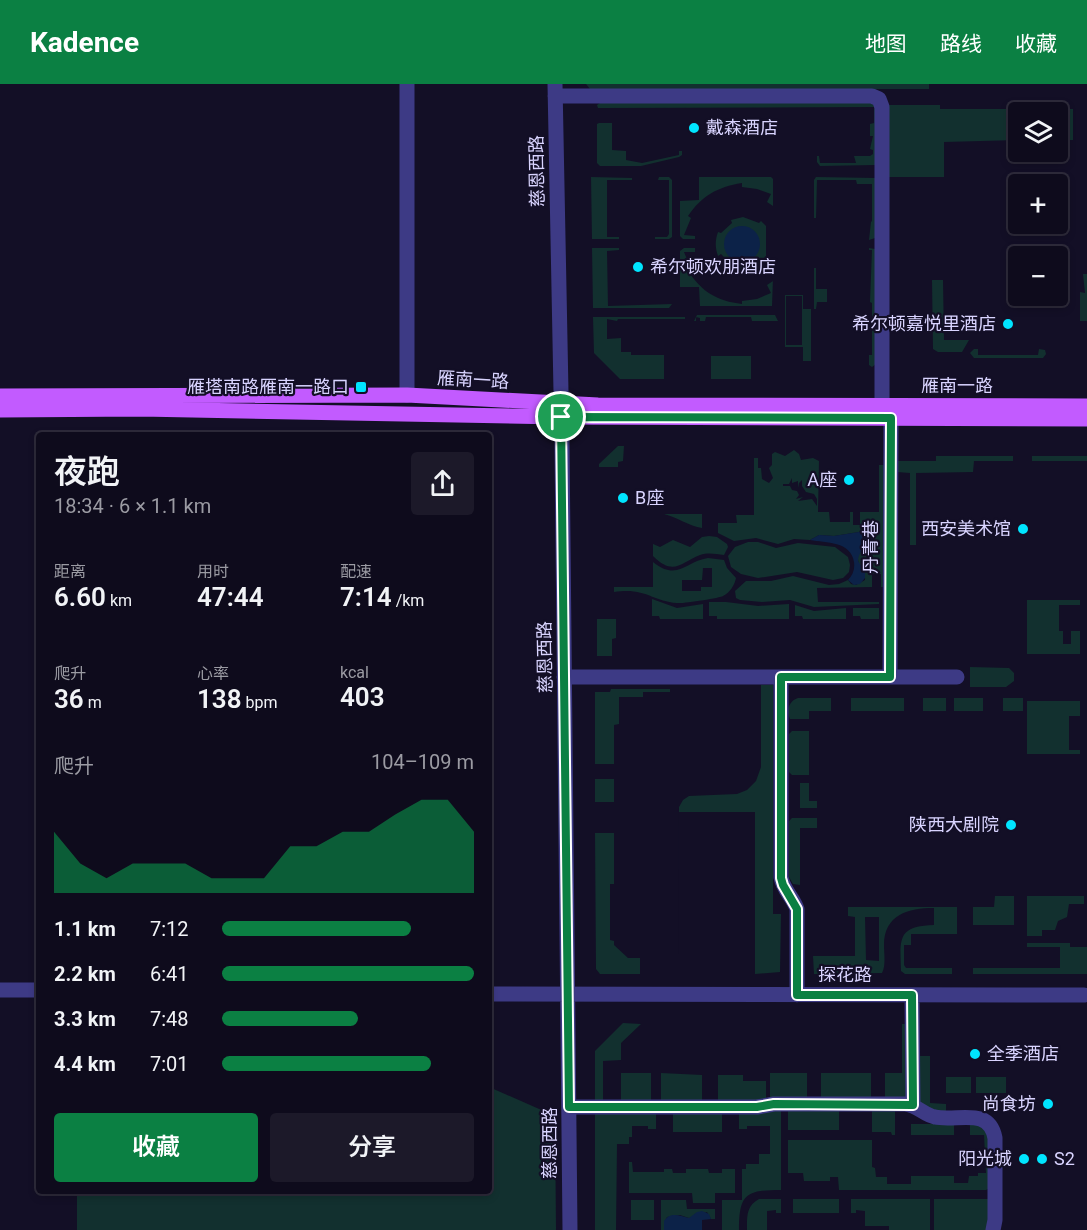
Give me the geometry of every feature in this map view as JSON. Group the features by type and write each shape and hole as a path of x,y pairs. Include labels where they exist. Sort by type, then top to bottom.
{"main road":[{"name":"雁南一路","path":"0,396 407,395 561,410"},
{"name":"雁南一路","path":"887,412 1087,406"},
{"name":"雁南一路","path":"0,410 887,412 1087,419"}],"street":[{"path":"407,84 407,395"},
{"name":"慈恩西路","path":"555,90 569,995 570,1230"},
{"name":"丹青巷","path":"555,90 872,96 878,98 882,107 890,677"},
{"path":"564,677 957,677"},
{"path":"781,677 781,878 797,909 797,995"},
{"path":"0,990 36,990"},
{"name":"探花路","path":"492,994 1084,995"},
{"path":"912,995 913,1105"},
{"path":"569,1107 757,1107 774,1104 913,1105 936,1117 983,1119 994,1130 995,1221 993,1230"}],"green space":[{"path":"586,84 929,84 929,89 590,89"},
{"path":"600,103 873,103 875,105 875,165 820,166 817,162 817,156 819,156 820,163 856,163 854,156 873,154 873,150 870,149 873,136 870,136 870,124 874,123 874,107 598,108 597,105"},
{"path":"889,105 940,105 940,109 1008,109 1008,140 944,142 944,177 889,177"},
{"path":"1068,109 1073,109 1073,140 1068,140"},
{"path":"612,123 612,150 626,151 626,160 642,163 679,155 679,151 682,151 682,155 641,166 600,166 597,163 597,124"},
{"path":"591,177 632,178 632,180 607,180 607,237 619,237 619,239 592,239"},
{"path":"659,177 669,177 672,180 672,237 669,239 655,239 655,237 667,237 669,234 669,180 658,180"},
{"path":"699,177 771,177 773,179 773,206 767,202 771,194 742,187 742,183 725,187 705,198 693,209 688,216 691,218 684,235 695,236 695,239 683,239 680,236 680,201 699,200"},
{"path":"816,177 875,178 875,238 869,240 872,221 872,184 857,184 856,180 817,180 816,218 814,218 814,180"},
{"path":"743,217 759,223 761,221 766,226 766,261 761,266 759,264 743,270 731,268 732,265 721,254 718,256 716,238 718,232 721,233 732,223 731,220"},
{"path":"592,248 619,248 619,250 607,251 608,306 672,304 669,308 593,308"},
{"path":"684,248 695,248 695,252 684,252 691,269 688,271 699,285 711,294 725,301 742,304 742,301 757,299 771,293 767,285 773,281 772,306 700,306 699,287 680,287 680,251"},
{"path":"869,248 875,249 876,364 872,367 869,365 869,355 872,355 872,303 870,302 872,250"},
{"path":"814,268 816,268 816,289 827,289 827,302 817,302 816,309 814,309"},
{"path":"1083,274 1087,274 1087,321 1080,321 1080,292 1085,293"},
{"path":"932,280 943,280 944,340 969,340 962,352 938,352 933,349"},
{"path":"785,295 803,295 803,309 811,309 811,361 803,361 803,347 785,347","holes":["786,296 802,296 802,345 786,345"]},
{"path":"697,315 775,315 778,321 752,321 751,317 706,317 705,321 700,321 700,318 696,317"},
{"path":"593,317 685,317 685,319 618,319 617,321 607,319 607,339 621,338 621,352 631,352 631,355 664,355 664,379 620,379 594,353"},
{"path":"978,349 978,355 1038,355 1039,349 1045,350 1046,354 1043,358 974,358 970,353"},
{"path":"711,356 751,356 751,379 711,379"},
{"path":"618,446 624,446 623,461 618,462 618,467 599,467 599,464"},
{"path":"794,450 799,454 801,460 813,458 819,461 818,512 829,512 830,522 850,522 850,512 853,512 853,525 860,525 860,512 879,512 879,465 884,465 884,587 881,587 881,574 872,574 872,587 817,588 818,602 879,602 879,604 814,607 790,600 762,602 736,598 735,591 746,581 771,581 793,576 829,585 848,580 851,584 856,585 865,580 858,557 860,551 876,536 880,526 875,521 870,522 859,532 834,536 819,535 810,540 794,539 778,544 756,538 734,541 718,533 718,523 737,523 736,515 754,515 754,458 758,458 758,468 761,468 762,479 769,483 773,478 769,468 772,465 772,454 775,452 785,456","holes":["792,478 792,483 798,481 798,488 802,480 802,486 806,492 814,494 817,499 817,506 812,499 798,501 803,497 796,499 799,495 797,491 792,490 790,486 783,486 783,484 789,484"]},
{"path":"936,456 1013,456 1013,461 974,461 973,472 916,473 916,545 910,545 910,473 897,472 897,461 936,461"},
{"path":"1032,456 1087,456 1087,461 1032,461"},
{"path":"664,514 702,514 702,528 674,517"},
{"path":"702,537 717,537 727,544 724,555 703,554 672,567 653,556 653,544 660,547 673,540 690,547"},
{"path":"748,542 758,542 776,548 798,543 835,547 848,557 849,572 843,578 833,580 797,572 758,578 741,574 731,567 728,556 735,547"},
{"path":"708,558 724,560 727,568 736,578 726,595 677,603 633,591 614,592 614,587 653,587 653,562 662,568 676,570","holes":["703,568 712,568 712,587 701,587 701,591 682,591 682,580 702,580"]},
{"path":"652,599 677,608 703,604 703,619 660,619 659,616 652,616"},
{"path":"1027,600 1080,600 1080,605 1059,605 1059,631 1063,631 1063,644 1071,644 1071,631 1080,631 1080,654 1027,654"},
{"path":"709,602 758,606 789,604 789,619 717,619 717,616 709,616"},
{"path":"795,605 814,611 846,608 846,619 803,619 802,616 795,616"},
{"path":"853,608 879,608 879,619 861,619 860,616 853,616"},
{"path":"597,619 616,619 616,638 612,639 612,656 597,656"},
{"path":"970,667 1009,668 1014,673 1014,681 1006,687 970,687"},
{"path":"761,685 773,685 773,914 781,914 780,972 755,974 755,812 679,812 678,974 679,807 689,796 737,794 747,790 756,781 761,767"},
{"path":"611,689 670,689 670,692 643,692 643,697 619,697 619,724 614,725 614,764 595,764 595,692 610,692"},
{"path":"798,698 831,698 831,711 809,711 809,719 790,719 789,706"},
{"path":"851,698 904,698 904,711 851,711"},
{"path":"923,698 946,698 946,711 923,711"},
{"path":"954,698 983,698 983,711 954,711"},
{"path":"1003,698 1023,698 1023,711 1003,711"},
{"path":"1027,701 1080,701 1080,716 1069,716 1069,750 1080,750 1080,754 1027,754"},
{"path":"792,731 809,731 809,775 792,775 789,772 789,734"},
{"path":"595,779 614,779 614,802 595,802"},
{"path":"800,783 809,783 809,801 817,801 817,808 800,808"},
{"path":"792,818 817,818 817,828 800,828 800,885 793,884 789,877 789,821"},
{"path":"595,833 614,833 614,884 610,884 610,940 614,941 614,945 628,958 640,958 640,974 600,974 596,969"},
{"path":"995,896 1014,896 1014,925 973,925 973,907 994,907"},
{"path":"1027,896 1084,896 1084,904 1069,904 1067,917 1058,921 1055,930 1042,930 1042,936 1027,936"},
{"path":"848,907 957,907 957,934 911,934 911,945 904,945 906,968 952,968 952,974 905,974 901,971 903,936 913,928 934,925 934,908 907,912 893,920 885,935 882,973 814,974 813,956 855,956 855,917 848,916","holes":["865,917 879,917 879,961 866,960"]},
{"path":"1027,943 1070,943 1070,947 1087,947 1087,974 973,974 973,968 1060,968 1060,947 1027,947"},
{"path":"623,1023 641,1024 621,1043 621,1060 603,1061 603,1103 595,1103 595,1051"},
{"path":"902,1024 908,1024 906,1098 885,1100 885,1073 902,1073"},
{"path":"917,1056 930,1056 930,1103 946,1104 946,1113 937,1113 919,1103"},
{"path":"621,1073 651,1073 651,1103 621,1103"},
{"path":"661,1073 702,1075 702,1103 661,1103"},
{"path":"770,1073 807,1073 807,1100 770,1100"},
{"path":"821,1073 871,1073 871,1100 821,1100"},
{"path":"718,1075 743,1075 743,1081 766,1081 766,1101 718,1103"},
{"path":"946,1077 971,1077 971,1093 946,1093"},
{"path":"976,1077 1006,1077 1006,1093 976,1093"},
{"path":"492,1088 555,1116 556,1230 77,1230 77,1194 492,1194"},
{"path":"781,1108 781,1190 760,1191 747,1196 741,1209 739,1230 722,1230 722,1200 742,1200 742,1169 746,1169 746,1164 759,1164 759,1154 770,1154 770,1126 747,1126 747,1129 739,1129 739,1111"},
{"path":"788,1108 839,1108 839,1130 788,1130"},
{"path":"872,1108 895,1108 895,1135 891,1132 872,1132"},
{"path":"595,1111 656,1111 656,1129 648,1129 648,1126 632,1126 632,1137 629,1137 629,1144 617,1144 616,1230 595,1230"},
{"path":"673,1111 722,1111 722,1132 673,1132"},
{"path":"970,1122 988,1129 990,1188 986,1190 839,1190 838,1177 830,1177 830,1181 804,1181 803,1173 788,1173 788,1140 872,1140 872,1167 875,1168 876,1177 887,1177 887,1184 911,1184 911,1176 954,1176 954,1183 968,1183 969,1176 986,1173 984,1135 970,1135"},
{"path":"911,1124 954,1124 954,1135 911,1135"},
{"path":"629,1162 632,1162 633,1172 664,1172 664,1169 672,1169 673,1173 686,1173 686,1169 708,1169 709,1173 722,1173 722,1169 735,1169 735,1193 715,1193 715,1203 693,1203 692,1193 629,1193"},
{"path":"759,1199 781,1199 781,1213 776,1213 776,1210 767,1211 767,1230 747,1230 749,1208"},
{"path":"793,1199 839,1199 839,1213 793,1213"},
{"path":"851,1199 930,1199 930,1230 889,1230 889,1226 865,1226 865,1211 856,1210 856,1213 851,1213"},
{"path":"934,1199 988,1199 988,1230 934,1230"},
{"path":"631,1200 654,1200 654,1220 631,1220"},
{"path":"661,1200 686,1200 687,1209 715,1209 715,1219 711,1219 707,1212 689,1218 680,1215 667,1217 664,1230 661,1230"}],"water":[{"path":"742,226 755,231 760,244 755,257 742,262 729,257 724,244 729,231"},
{"path":"873,521 879,523 879,529 862,550 858,561 865,572 865,578 860,584 854,585 848,580 854,565 852,555 848,550 837,544 810,540 819,535 834,536 859,532"},
{"path":"702,1211 709,1214 711,1219 702,1220 702,1230 664,1230 664,1221 669,1216 689,1218"}],"place":[{"name":"戴森酒店","path":"694,128"},
{"name":"希尔顿欢朋酒店","path":"638,267"},
{"name":"希尔顿嘉悦里酒店","path":"1008,324"},
{"name":"雁塔南路雁南一路口","path":"361,387"},
{"name":"A座","path":"849,480"},
{"name":"B座","path":"623,498"},
{"name":"西安美术馆","path":"1023,529"},
{"name":"陕西大剧院","path":"1011,825"},
{"name":"全季酒店","path":"975,1054"},
{"name":"尚食坊","path":"1048,1104"},
{"name":"阳光城","path":"1024,1159"},
{"name":"S2","path":"1042,1159"}],"route":[{"path":"561,417 891,418 890,677 781,677 781,878 797,909 797,995 912,995 913,1105 774,1104 757,1107 569,1107 561,417"}]}
